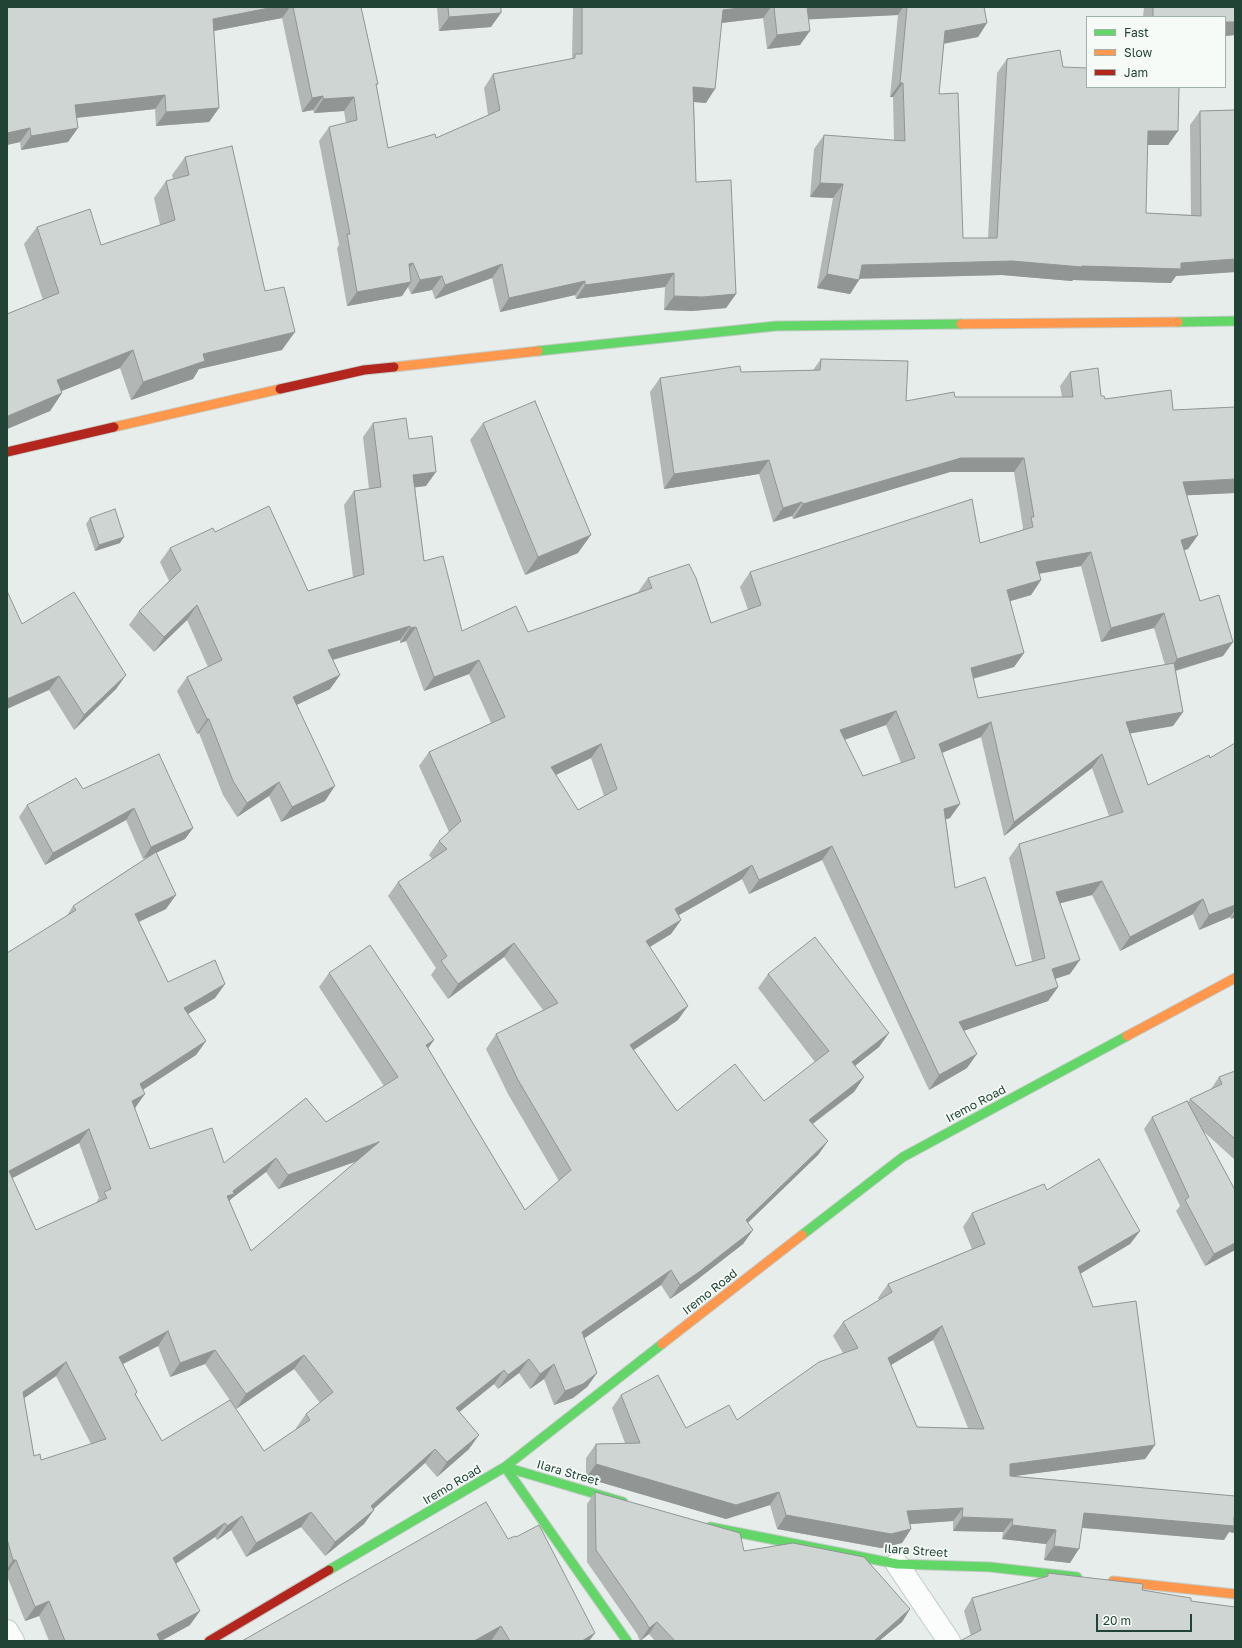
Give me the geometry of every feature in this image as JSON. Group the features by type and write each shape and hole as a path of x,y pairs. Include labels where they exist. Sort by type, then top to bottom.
{"street":[{"path":"7,452 364,370 380,368 776,326 1235,321"},
{"name":"Iremo Road","path":"209,1641 505,1467 903,1157 1235,978"},
{"path":"505,1467 627,1641"},
{"name":"Ilara Street","path":"505,1467 632,1504"},
{"name":"Ilara Street","path":"700,1524 722,1531 897,1564 990,1567 1085,1578"},
{"path":"897,1564 949,1641"},
{"path":"1100,1579 1235,1594"},
{"path":"7,1631 13,1641"}],"building":[{"path":"7,7 274,7 213,19 219,108 166,112 165,95 75,105 78,128 31,136 30,128 7,133"},
{"path":"293,7 361,7 378,84 376,84 388,148 435,134 436,138 500,110 493,74 575,58 575,54 582,54 582,7 747,7 723,10 715,89 693,87 696,182 731,180 736,294 702,297 674,296 674,273 585,285 585,281 509,298 502,264 445,285 442,276 420,280 413,263 409,264 411,282 357,292 347,234 350,234 329,127 357,120 354,97 323,99 323,96 312,98"},
{"path":"448,7 501,7 501,13 449,17"},
{"path":"774,7 807,7 810,31 777,35"},
{"path":"907,7 984,7 987,23 945,31 939,94 958,93 963,238 997,238 1007,59 1060,50 1063,67 1086,68 1086,88 1179,88 1178,131 1148,131 1146,213 1201,216 1200,111 1235,110 1235,259 1181,263 1181,269 1082,267 1012,261 862,265 859,280 827,274 843,184 820,183 824,135 905,141 903,83 900,83"},
{"path":"1153,7 1235,7 1235,22 1226,22 1226,16 1153,16"},
{"path":"232,146 265,291 284,287 295,332 203,354 205,361 143,382 133,350 57,380 62,393 8,416 7,314 59,293 37,227 90,209 101,245 175,220 166,181 189,175 185,157"},
{"path":"821,359 908,361 906,401 954,392 955,397 1073,397 1070,372 1098,368 1101,396 1104,396 1105,399 1171,390 1173,410 1235,407 1235,479 1183,482 1198,535 1181,540 1200,601 1219,595 1233,642 1177,659 1164,613 1111,628 1091,552 1036,562 1041,580 1007,590 1024,653 971,668 978,698 1174,663 1183,712 1126,722 1148,785 1209,755 1210,758 1235,743 1235,905 1209,915 1203,899 1130,937 1102,881 1056,892 1080,960 1052,969 1058,987 959,1022 977,1054 939,1075 832,846 759,880 752,865 675,909 681,920 646,941 688,1006 630,1045 677,1111 735,1064 764,1101 829,1051 768,974 815,937 889,1033 852,1062 864,1077 809,1120 828,1141 746,1220 753,1230 699,1272 680,1285 671,1270 582,1332 597,1373 583,1384 565,1391 554,1364 540,1374 529,1359 508,1375 504,1370 456,1408 479,1435 447,1462 435,1449 371,1506 374,1510 335,1542 311,1512 256,1543 242,1516 227,1526 225,1523 173,1558 200,1611 157,1634 160,1641 65,1641 49,1601 35,1607 16,1560 13,1560 7,1539 7,953 76,910 73,906 156,852 176,895 135,914 168,982 215,960 225,984 184,1008 206,1041 140,1084 145,1094 132,1101 150,1149 212,1128 224,1163 306,1098 326,1122 398,1077 329,973 370,945 434,1040 426,1045 525,1210 571,1170 518,1080 496,1034 558,1003 514,943 458,984 441,961 447,956 398,882 447,849 439,841 461,821 429,752 505,717 479,660 434,677 416,627 410,628 410,626 328,650 340,675 293,697 335,786 292,807 279,782 247,803 233,781 209,719 207,719 187,677 222,660 197,605 164,637 139,611 181,570 170,548 213,528 215,532 269,506 308,591 364,574 354,491 381,487 373,423 406,418 409,439 432,436 436,472 413,475 424,561 443,556 462,631 516,606 528,632 652,588 648,578 689,564 696,578 711,623 761,605 750,572 972,499 980,543 1033,527 1031,517 1034,517 1024,458 961,458 803,504 802,502 783,508 769,460 674,474 660,378 740,366 741,372 820,370","holes":["896,711 915,758 863,776 840,730","991,722 1014,822 1102,754 1123,812 1019,844 1045,958 1016,966 985,877 955,888 944,809 960,804 939,744","601,744 617,789 578,810 551,767","89,1129 111,1189 104,1192 107,1198 36,1230 9,1171","379,1142 251,1251 227,1196 234,1194 233,1191 276,1158 288,1175","168,1331 180,1363 215,1350 246,1394 304,1355 333,1392 306,1414 310,1420 264,1451 230,1400 162,1441 135,1394 137,1392 119,1357","66,1362 106,1439 41,1460 40,1454 34,1456 23,1392"]},
{"path":"535,401 591,535 538,557 483,423"},
{"path":"115,509 124,537 99,545 90,518"},
{"path":"7,591 22,624 74,592 126,675 84,715 59,676 7,699"},
{"path":"159,754 193,828 151,847 134,808 53,853 27,805 76,778 83,789"},
{"path":"1235,1071 1235,1139 1190,1099 1222,1084 1219,1077"},
{"path":"1187,1101 1235,1190 1235,1243 1214,1254 1185,1200 1189,1197 1152,1117"},
{"path":"1099,1159 1140,1231 1078,1267 1093,1307 1136,1301 1155,1445 1010,1464 1010,1476 1235,1496 1234,1526 1084,1513 1079,1549 1054,1546 1056,1530 1012,1525 1013,1519 962,1517 963,1508 907,1511 911,1529 891,1534 786,1515 779,1492 736,1505 596,1464 596,1444 640,1443 621,1395 658,1375 686,1428 729,1405 737,1420 819,1362 858,1348 843,1322 892,1292 888,1284 985,1244 972,1213 1044,1184 1047,1190","holes":["942,1326 984,1429 917,1427 888,1358"]},
{"path":"595,1492 740,1533 744,1551 793,1543 864,1557 910,1609 874,1641 675,1641 657,1622 649,1628 596,1550"},
{"path":"486,1502 508,1539 515,1536 516,1537 539,1525 595,1633 582,1641 510,1641 501,1626 474,1641 242,1641"},
{"path":"1048,1573 1143,1584 1142,1590 1191,1598 1191,1601 1235,1607 1235,1641 960,1641 981,1630 972,1598 1048,1576"}],"traffic: fast":[{"path":"1178,322 1235,321"},
{"path":"538,351 776,326 961,324"},
{"path":"802,1235 903,1157 1127,1036"},
{"path":"329,1570 505,1467 662,1344"},
{"path":"623,1502 505,1467 627,1641"},
{"path":"710,1527 897,1564 990,1567 1077,1577"}],"traffic: slow":[{"path":"961,324 1178,322"},
{"path":"394,367 538,351"},
{"path":"114,427 280,389"},
{"path":"1127,1036 1235,978"},
{"path":"662,1344 802,1235"},
{"path":"1113,1581 1235,1594"}],"traffic: jam":[{"path":"280,389 364,370 394,367"},
{"path":"7,452 114,427"},
{"path":"209,1641 329,1570"}]}
